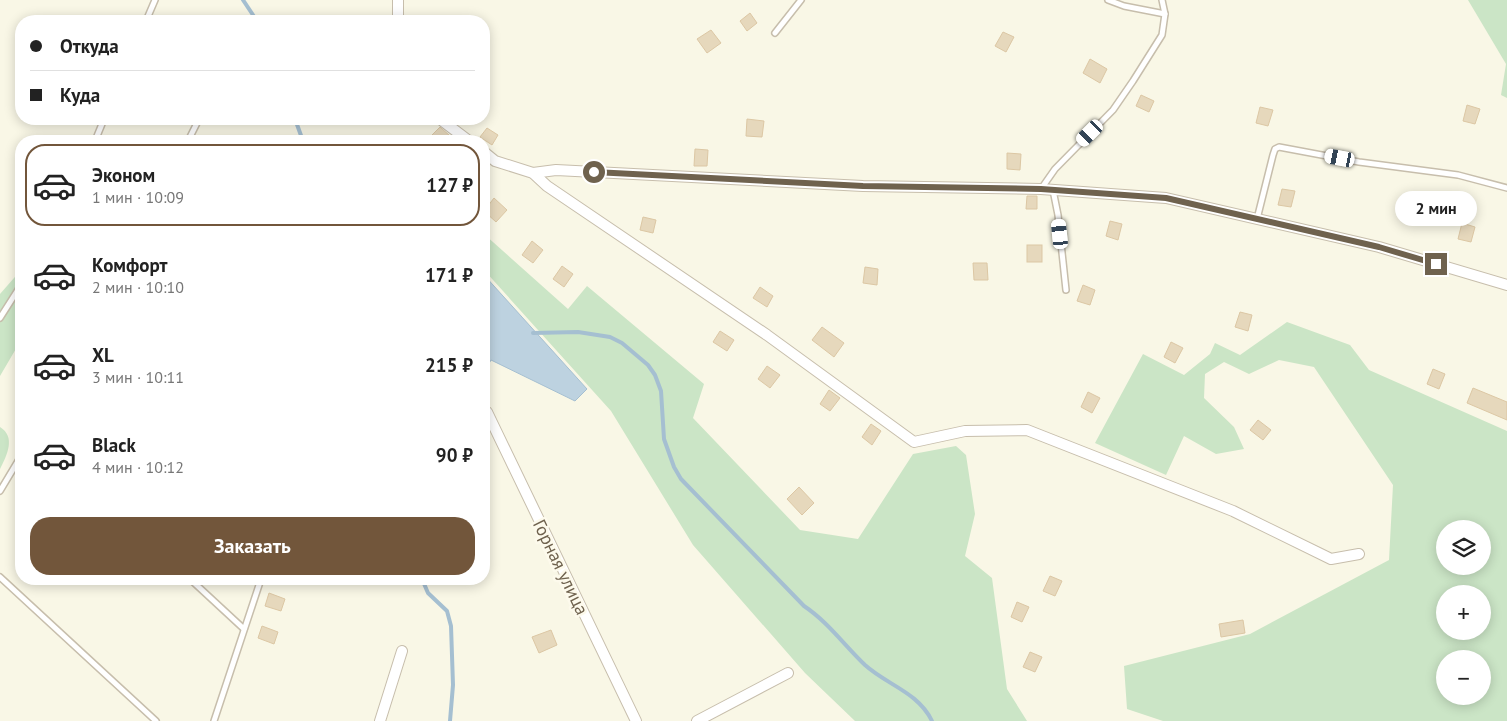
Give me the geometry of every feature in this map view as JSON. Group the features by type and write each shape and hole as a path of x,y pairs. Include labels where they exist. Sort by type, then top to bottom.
{"street":[{"path":"398,0 398,15"},
{"path":"448,125 461,135"},
{"path":"490,157 495,161 533,173 556,170 863,186 1041,189 1166,198 1379,247 1507,285"},
{"path":"533,173 547,186 767,335 914,442 964,431 1027,430 1233,511 1330,560 1359,554"},
{"name":"Горная улица","path":"490,418 636,721"},
{"path":"380,721 402,652"},
{"path":"697,721 788,673"}],"lane":[{"path":"149,15 155,0"},
{"path":"775,33 801,0"},
{"path":"1108,0 1124,6 1166,14"},
{"path":"1041,189 1055,168 1113,110 1123,96 1162,35 1166,14 1162,0"},
{"path":"1257,219 1273,155 1279,147 1359,162 1458,175 1507,188"},
{"path":"490,161 495,161"},
{"path":"1053,190 1058,215 1066,290"},
{"path":"0,318 15,294"},
{"path":"0,491 15,466"},
{"path":"0,577 156,721"},
{"path":"196,585 244,629"},
{"path":"214,721 259,585"}],"green space":[{"path":"1468,0 1507,0 1507,98 1501,95 1506,64"},
{"path":"490,239 568,309 587,286 704,384 693,418 800,530 858,539 913,454 956,446 966,455 975,514 965,556 992,578 1007,689 1027,721 855,721 805,673 693,545 611,411 490,277"},
{"path":"15,277 15,350 0,376 0,294"},
{"path":"1287,322 1350,345 1369,370 1507,431 1507,721 1163,721 1127,709 1124,666 1250,634 1389,560 1393,485 1314,367 1279,360 1249,374 1224,362 1205,374 1204,398 1234,427 1244,449 1216,454 1184,436 1166,475 1095,443 1143,354 1184,375 1210,354 1215,343 1240,355"},
{"path":"0,427 8,436 9,446 0,469"}],"water":[{"path":"490,282 587,389 575,401 491,360 490,362"}],"building":[{"path":"750,13 757,23 747,31 740,21"},
{"path":"711,30 721,43 707,53 697,39"},
{"path":"1003,32 1014,37 1006,52 995,46"},
{"path":"1090,59 1107,69 1100,83 1083,73"},
{"path":"1141,95 1154,101 1149,112 1136,106"},
{"path":"1467,105 1480,109 1475,124 1463,121"},
{"path":"1260,107 1273,110 1268,126 1256,123"},
{"path":"747,119 764,121 762,137 746,136"},
{"path":"440,127 449,135 432,135"},
{"path":"487,128 498,135 492,145 490,144 490,135 482,135"},
{"path":"695,149 708,150 707,166 694,166"},
{"path":"1007,153 1021,154 1020,170 1007,169"},
{"path":"1282,189 1295,191 1291,207 1278,205"},
{"path":"1027,196 1037,196 1037,209 1026,209"},
{"path":"494,198 507,210 496,222 490,216 490,203"},
{"path":"643,217 656,220 653,233 640,230"},
{"path":"1110,221 1122,224 1118,240 1106,236"},
{"path":"1462,223 1475,227 1471,242 1458,239"},
{"path":"532,241 543,250 533,263 522,255"},
{"path":"1027,245 1042,245 1042,262 1027,262"},
{"path":"973,263 987,263 988,280 974,280"},
{"path":"562,266 573,274 564,287 553,279"},
{"path":"865,267 878,269 877,285 863,283"},
{"path":"1083,285 1095,290 1090,305 1077,301"},
{"path":"760,287 773,296 767,307 753,298"},
{"path":"1240,312 1252,315 1248,331 1235,327"},
{"path":"822,327 844,343 834,357 812,340"},
{"path":"720,331 734,340 727,351 713,342"},
{"path":"1171,342 1183,348 1175,363 1164,357"},
{"path":"767,366 780,375 770,388 758,379"},
{"path":"1433,369 1445,374 1439,389 1427,384"},
{"path":"1473,388 1507,402 1507,420 1467,403"},
{"path":"829,390 840,398 830,411 820,404"},
{"path":"1088,392 1100,398 1092,413 1081,407"},
{"path":"1258,420 1271,430 1263,440 1250,430"},
{"path":"871,424 881,431 872,445 862,437"},
{"path":"799,487 814,503 802,515 787,499"},
{"path":"1050,576 1062,581 1055,596 1043,591"},
{"path":"269,593 285,599 281,611 265,606"},
{"path":"1017,602 1029,607 1022,622 1011,617"},
{"path":"1243,620 1245,633 1221,637 1219,624"},
{"path":"262,626 278,632 274,644 258,638"},
{"path":"551,630 557,645 539,653 532,637"},
{"path":"1030,652 1042,657 1035,672 1023,667"}],"waterway":[{"path":"243,0 253,15"},
{"path":"297,125 301,135"},
{"path":"533,333 578,332 610,337 622,343 648,365 655,375 661,391 664,439 674,467 681,479 804,606 828,626 865,665 919,703 932,721"},
{"path":"425,585 428,593 447,611 451,626 453,685 450,721"}],"route":[{"path":"594,172 863,186 1041,189 1166,198 1379,247 1436,264"}]}
